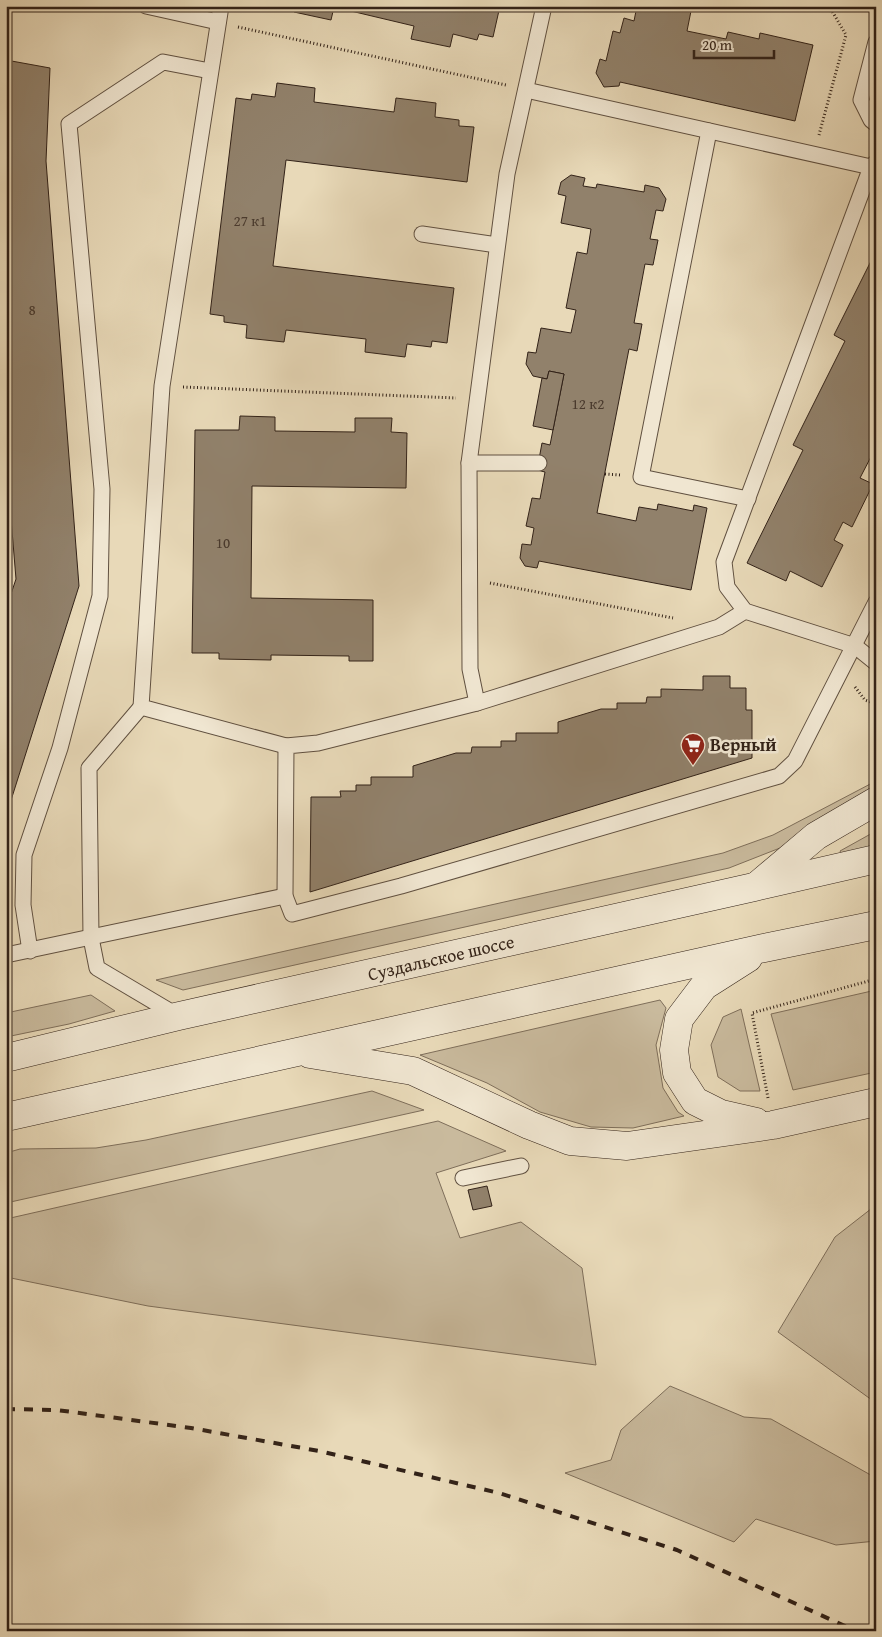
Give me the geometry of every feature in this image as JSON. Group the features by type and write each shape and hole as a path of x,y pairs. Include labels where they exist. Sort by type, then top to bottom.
{"main road":[{"path":"754,887 816,836 876,801"},
{"name":"Суздальское шоссе","path":"6,1058 179,1016 876,858"},
{"path":"6,1117 296,1051 876,925"},
{"path":"764,948 704,986 679,1019 674,1050 677,1073 695,1102 721,1114 773,1125"},
{"path":"296,1051 413,1071 529,1125 570,1141 627,1146 773,1125 876,1102"}],"lane":[{"path":"146,6 218,22"},
{"path":"179,1016 97,968 91,938 89,768 142,706 162,386 221,6"},
{"path":"477,703 470,669 470,463 507,174 544,6"},
{"path":"876,42 861,100 871,120 876,124"},
{"path":"30,951 23,905 24,855 60,748 100,596 102,489 69,124 163,62 210,71"},
{"path":"526,90 814,154 873,165 724,562 727,587 745,611 855,646 876,662"},
{"path":"709,131 641,477 748,499"},
{"path":"422,234 497,245"},
{"path":"470,463 538,463"},
{"path":"286,746 285,896 292,914 401,886 778,776 796,761 876,602"},
{"path":"142,706 286,746 318,743 477,703 719,627 745,611"},
{"path":"6,956 285,896"},
{"path":"463,1178 522,1166"}],"path":[{"path":"809,6 832,11 846,35 814,154"},
{"path":"218,22 526,90"},
{"path":"162,386 477,399"},
{"path":"470,579 719,627"},
{"path":"773,1125 752,1014 876,979"}],"shaded area":[{"path":"876,781 876,794 780,848 729,868 183,990 156,980 723,853 773,835"},
{"path":"876,831 876,845 842,855 840,851"},
{"path":"876,990 876,1072 793,1090 771,1014"},
{"path":"91,995 115,1011 69,1024 6,1037 6,1013"},
{"path":"660,1000 666,1008 656,1045 663,1088 678,1112 684,1116 633,1128 591,1127 540,1112 487,1083 420,1055"},
{"path":"741,1009 760,1091 740,1091 718,1077 711,1045 723,1017"},
{"path":"372,1091 424,1110 6,1203 6,1153 20,1149 96,1148 146,1140"},
{"path":"438,1121 506,1151 436,1173 460,1238 521,1222 582,1268 596,1365 148,1306 6,1277 6,1219"},
{"path":"876,1205 876,1403 778,1332 835,1237"},
{"path":"670,1386 744,1417 771,1419 876,1478 876,1541 836,1545 756,1519 734,1542 565,1473 611,1460 621,1430"}],"building":[{"path":"295,6 500,6 493,37 479,34 477,40 453,34 450,47 411,39 414,26 334,7 331,20 294,12"},
{"path":"637,6 692,6 687,31 726,39 728,32 759,39 760,33 813,45 795,121 620,82 619,86 604,87 596,73 600,59 606,61 613,31 620,33 624,18 634,21"},
{"path":"6,60 50,68 46,161 79,586 6,816 6,609 16,579 6,458"},
{"path":"277,83 315,88 314,102 394,112 396,98 436,103 435,117 459,120 459,126 474,127 467,182 286,160 273,266 454,288 447,343 432,341 431,347 407,344 405,357 365,352 366,339 286,330 284,342 246,338 247,325 224,322 224,316 210,314 236,98 251,100 252,94 275,97"},
{"path":"571,175 585,178 583,186 596,188 597,184 644,192 645,185 659,188 666,199 663,211 656,210 650,239 658,240 653,265 645,264 634,323 642,324 637,351 629,349 597,513 636,521 639,507 657,510 658,504 693,511 694,505 707,508 691,590 539,561 537,568 525,566 520,558 522,544 531,545 534,528 526,526 532,498 540,499 545,472 537,470 542,443 550,445 564,374 549,371 547,379 533,376 526,364 528,352 536,353 541,328 571,333 576,310 566,308 577,252 587,254 591,229 561,223 566,196 558,194 561,182"},
{"path":"876,251 876,426 874,430 876,431 876,447 860,478 873,484 852,527 843,522 834,540 843,545 822,587 790,571 786,581 747,563 803,450 793,445 845,341 834,335"},
{"path":"549,371 564,374 553,430 533,426 542,378 547,379"},
{"path":"240,416 275,417 275,431 355,432 355,418 392,418 391,432 407,433 406,488 252,486 251,598 373,600 373,661 349,661 349,656 271,655 271,660 219,659 219,653 192,653 195,430 239,430"},
{"path":"703,676 730,676 730,688 746,688 746,710 752,710 752,758 310,892 311,797 341,797 340,791 356,791 356,785 371,785 371,777 413,777 413,766 456,753 471,753 472,747 501,747 501,741 516,741 516,733 558,733 558,722 601,709 617,709 617,703 646,703 647,697 661,697 661,689 703,690"},
{"path":"487,1186 492,1206 473,1210 468,1190"}],"railway":[{"path":"6,1409 57,1410 191,1428 319,1451 499,1493 677,1550 856,1631"}],"place":[{"name":"Верный","path":"693,766"}]}
